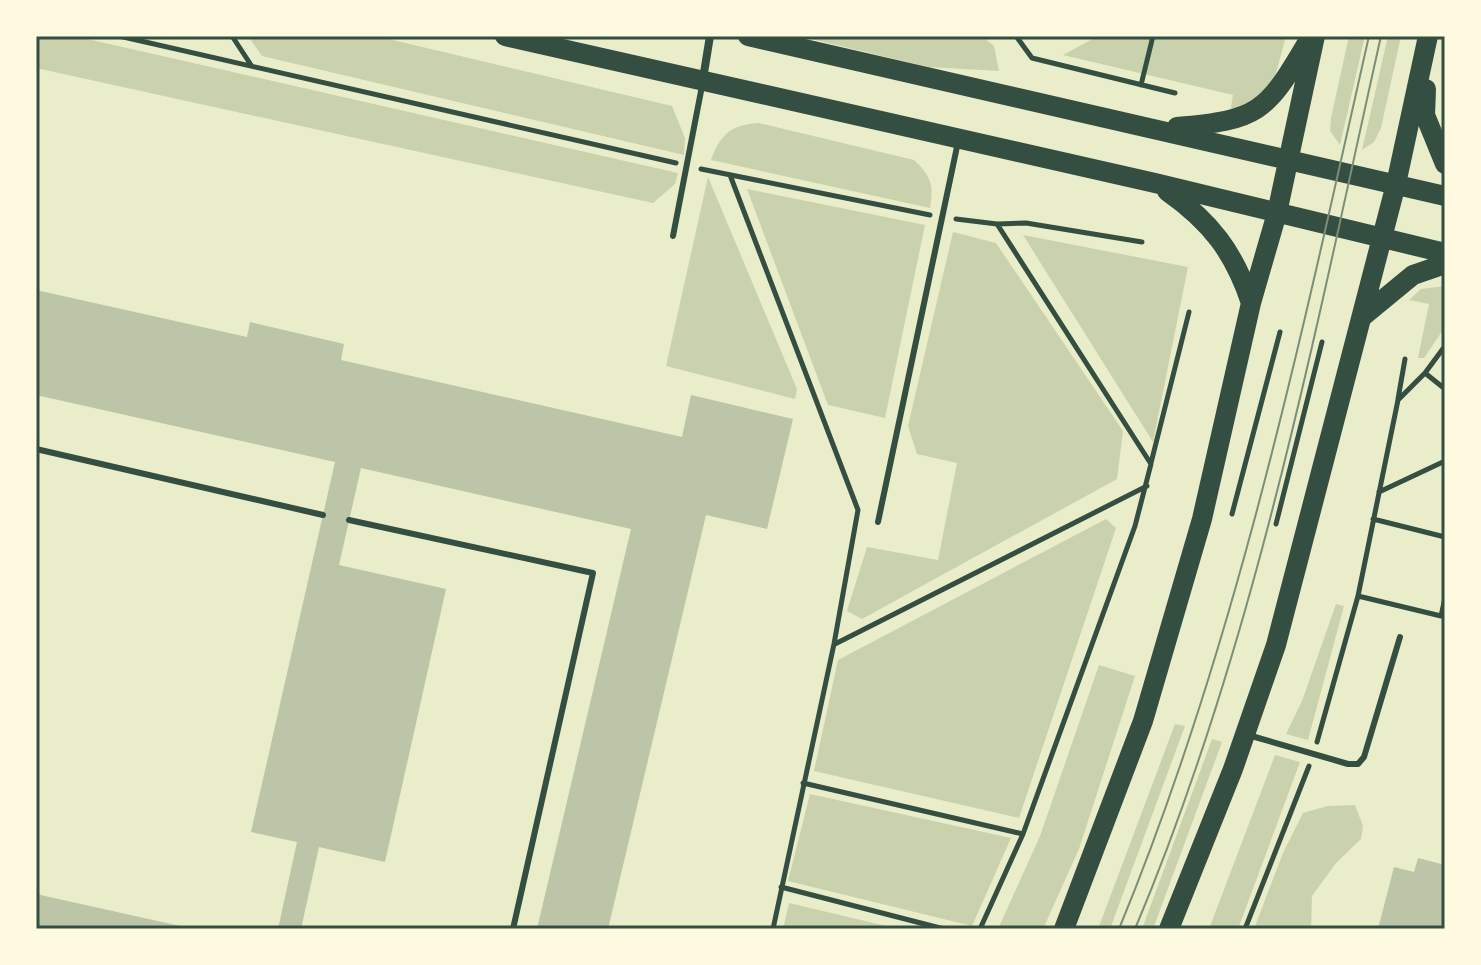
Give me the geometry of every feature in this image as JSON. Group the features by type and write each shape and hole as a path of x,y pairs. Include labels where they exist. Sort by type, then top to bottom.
{"main road":[{"path":"505,36 1155,183 1445,253"},
{"path":"748,36 1445,196"},
{"path":"1157,129 1230,122 1260,109 1287,78 1313,36"},
{"path":"1064,929 1143,721 1202,519 1251,303 1277,213 1313,36"},
{"path":"1427,41 1425,115 1445,164"},
{"path":"1169,929 1276,645 1396,184 1427,41"},
{"path":"1155,183 1201,215 1241,274 1251,303"},
{"path":"1362,317 1403,282 1445,264"}],"street":[{"path":"702,81 710,36"}],"lane":[{"path":"673,236 702,81"},
{"path":"878,522 959,140"},
{"path":"36,449 323,515"},
{"path":"349,520 593,573 513,929"},
{"path":"1245,734 1348,764 1358,764 1364,757 1400,637"}],"path":[{"path":"119,36 687,166 943,217 997,224 1026,223 1142,242"},
{"path":"157,45 165,36"},
{"path":"232,36 251,65"},
{"path":"1016,36 1032,58 1175,93"},
{"path":"1141,85 1153,36"},
{"path":"730,174 858,510 834,644 773,929"},
{"path":"997,224 1151,464"},
{"path":"980,929 1023,834 1147,486 1189,312"},
{"path":"1232,514 1280,332"},
{"path":"1276,524 1322,342"},
{"path":"1398,400 1425,373 1445,346"},
{"path":"1245,929 1313,754 1358,596 1405,359"},
{"path":"1425,373 1445,389"},
{"path":"1378,492 1445,461"},
{"path":"834,644 1147,486"},
{"path":"1373,519 1445,537"},
{"path":"1358,596 1441,616 1445,598"},
{"path":"803,783 1023,834"},
{"path":"781,887 944,929"}],"green space":[{"path":"36,36 74,36 678,173 675,184 653,203 36,68"},
{"path":"248,36 376,36 672,106 685,138 684,155 262,56"},
{"path":"798,36 982,36 994,46 999,71 929,67"},
{"path":"1098,36 1286,36 1271,92 1229,119 1233,95 1063,55"},
{"path":"1349,36 1365,36 1340,145 1330,131 1331,118"},
{"path":"1388,36 1401,36 1381,128 1374,142 1362,150"},
{"path":"759,123 914,160 930,181 930,208 711,160 728,132"},
{"path":"708,177 797,389 795,399 666,366"},
{"path":"747,189 925,225 885,418 828,405"},
{"path":"953,232 996,243 1123,431 1117,479 862,619 847,611 867,547 938,560 957,463 917,454 908,426"},
{"path":"1023,235 1188,267 1153,442"},
{"path":"1445,286 1445,327 1424,358 1418,358 1429,304 1409,300 1421,289"},
{"path":"1106,519 1116,528 1019,818 814,771 838,660"},
{"path":"1336,604 1344,606 1308,740 1286,734 1302,701"},
{"path":"1099,665 1135,676 1079,849 1043,929 998,929 1040,836"},
{"path":"1175,724 1185,726 1110,929 1098,929"},
{"path":"1212,739 1222,742 1153,929 1142,929"},
{"path":"1275,755 1300,762 1238,929 1209,929"},
{"path":"810,794 1011,838 972,926 788,881"},
{"path":"1355,805 1363,826 1361,839 1336,863 1312,896 1311,929 1254,929 1283,853 1303,813 1327,806"},
{"path":"789,903 899,929 783,929"}],"building":[{"path":"36,290 247,337 250,322 344,344 341,360 682,437 691,395 793,419 767,529 706,515 608,929 537,929 631,529 361,468 339,565 446,589 385,862 319,847 301,929 278,929 297,842 251,832 335,462 36,395"},
{"path":"1418,858 1445,865 1445,929 1378,929 1394,867 1414,872"},
{"path":"36,894 189,928 189,929 36,929"}],"tram line":[{"path":"1119,929 1161,821 1232,600 1291,375 1369,36"},
{"path":"1135,929 1215,711 1248,600 1305,375 1381,36"}]}
